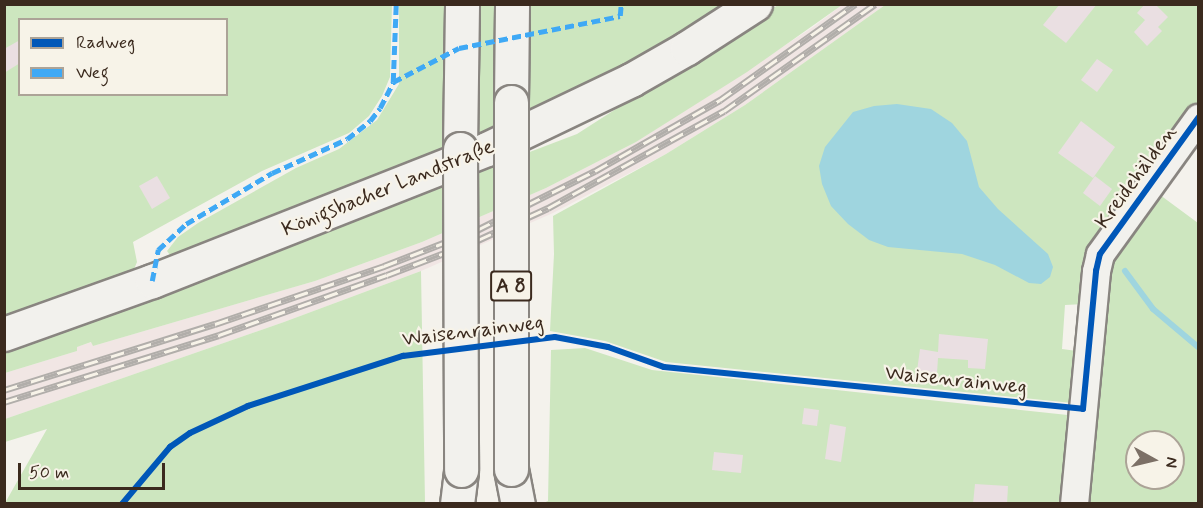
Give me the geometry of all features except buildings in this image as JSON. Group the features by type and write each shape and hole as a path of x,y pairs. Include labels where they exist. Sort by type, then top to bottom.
{"main road":[{"name":"A 8","path":"462,4 462,504"},
{"name":"A 8","path":"511,504 512,4"},
{"name":"Königsbacher Landstraße","path":"4,334 152,281 487,149 631,80 687,48 755,4"},
{"path":"511,469 518,504"},
{"path":"457,504 461,470"}],"lane":[{"name":"Kreidehälden","path":"1074,504 1096,271 1100,254 1198,118"}],"shaded area":[{"path":"842,5 885,5 745,105 666,154 553,213 421,271 284,322 5,419 5,373 77,351 76,347 92,342 93,346 315,281 422,242 546,188 636,142 813,27"}],"green space":[{"path":"4,5 392,5 390,77 382,96 369,116 349,133 262,171 133,242 137,262 132,274 5,322"},
{"path":"399,5 735,5 558,103 173,259 167,251 178,237 198,223 296,168 339,149 377,120 399,84"},
{"path":"778,5 842,5 747,72 636,142 546,188 422,242 315,281 93,346 91,342 77,347 77,351 5,373 4,347 322,231 577,134"},
{"path":"885,5 1198,5 1198,105 1093,254 1085,304 1065,305 1062,349 1077,351 1072,403 666,362 605,341 550,331 554,254 553,216 666,154 745,105"},
{"path":"1156,192 1198,223 1198,503 1081,504 1105,268"},
{"path":"421,271 425,502 433,503 5,503 47,429 5,442 5,419 284,322"},
{"path":"585,348 652,370 1077,416 1070,503 541,504 548,501 551,350"}],"water":[{"path":"897,104 931,109 952,123 967,141 979,187 998,209 1048,254 1053,267 1050,277 1041,284 1029,283 995,265 962,254 888,247 869,240 848,224 831,206 822,184 819,166 825,147 853,112 874,106"}],"waterway":[{"path":"1125,271 1153,309 1198,347"}],"railway":[{"path":"4,390 215,324 384,266 477,230 595,171 720,100 855,4"},
{"path":"4,402 219,335 478,240 548,208 724,111 875,4"}],"marked path":[{"path":"152,281 158,250 186,224 272,173 347,139 370,121 380,108 393,82 396,4"},
{"path":"393,82 459,48 620,16 621,4"}],"cycle path":[{"name":"Waisenrainweg","path":"122,504 170,447 190,433 248,406 403,356 555,337 608,347 664,367 1083,409 1096,271 1100,254 1198,118"}]}
